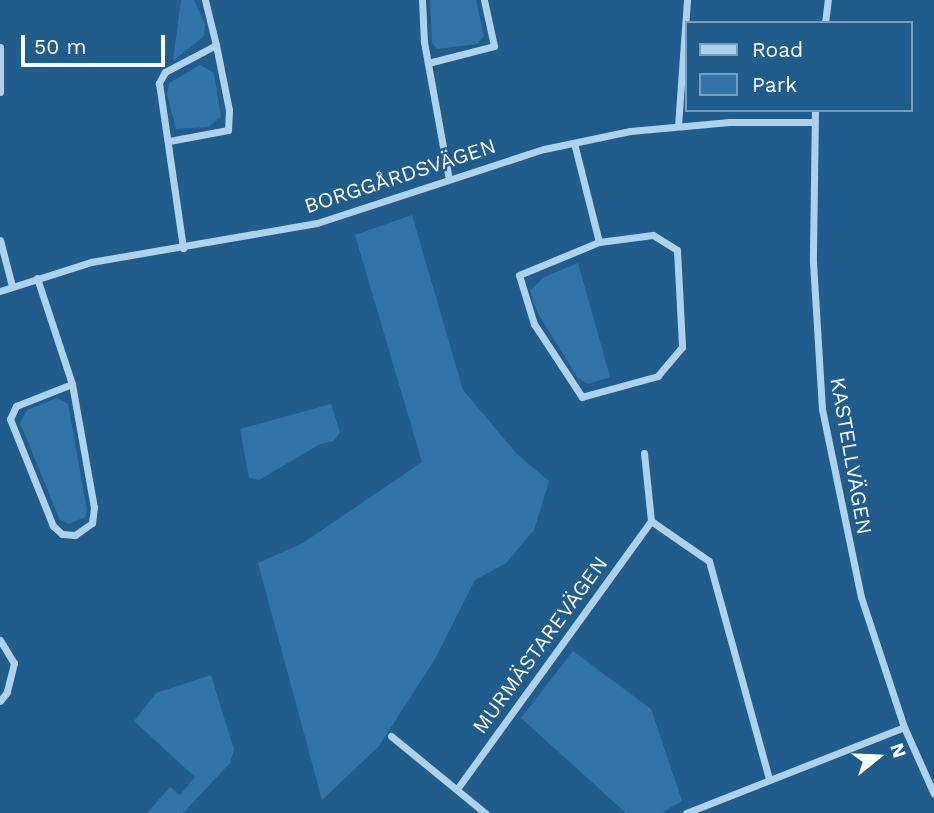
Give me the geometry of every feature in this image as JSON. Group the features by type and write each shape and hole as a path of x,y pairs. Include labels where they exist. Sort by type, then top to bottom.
{"street":[{"path":"169,141 228,130 229,110 205,0"},
{"path":"422,0 428,63 449,179"},
{"path":"428,63 494,46 484,0"},
{"path":"685,21 687,0"},
{"path":"825,21 828,0"},
{"path":"677,126 685,25"},
{"path":"183,248 162,77 216,45"},
{"path":"0,47 0,92"},
{"name":"KASTELLVÄGEN","path":"815,112 814,312 822,409 861,597 904,727 934,794"},
{"name":"BORGGÅRDSVÄGEN","path":"0,291 91,262 317,223 449,179 575,142 677,126 814,122"},
{"path":"575,142 599,242"},
{"path":"653,235 677,250 682,347 658,376 582,397 534,324 519,275 599,242 653,235"},
{"path":"0,240 12,286"},
{"path":"37,278 72,384 94,507 92,523 75,535 62,534 53,526 10,419 16,405 72,384"},
{"path":"644,453 651,522 709,561 769,779"},
{"name":"MURMÄSTAREVÄGEN","path":"457,789 651,522"},
{"path":"0,640 14,663 7,692 0,701"},
{"path":"687,813 904,727"},
{"path":"391,736 485,813"}],"green space":[{"path":"181,0 194,0 205,24 204,36 173,61"},
{"path":"430,0 476,0 484,36 477,44 437,49 432,43"},
{"path":"200,65 214,73 221,117 208,127 176,129 167,94 169,83"},
{"path":"412,215 463,390 517,454 549,481 534,530 506,563 475,580 435,659 379,746 322,800 258,563 303,543 422,462 355,235"},
{"path":"578,263 610,377 588,384 578,378 538,314 530,291 544,277"},
{"path":"57,398 68,404 87,510 85,517 69,524 60,520 20,423 27,410"},
{"path":"331,404 340,432 334,441 320,444 259,480 249,478 240,429"},
{"path":"573,651 651,709 682,801 661,813 626,813 521,718"},
{"path":"211,675 234,750 230,763 183,813 147,813 170,787 180,795 195,777 134,721 156,693"}]}
